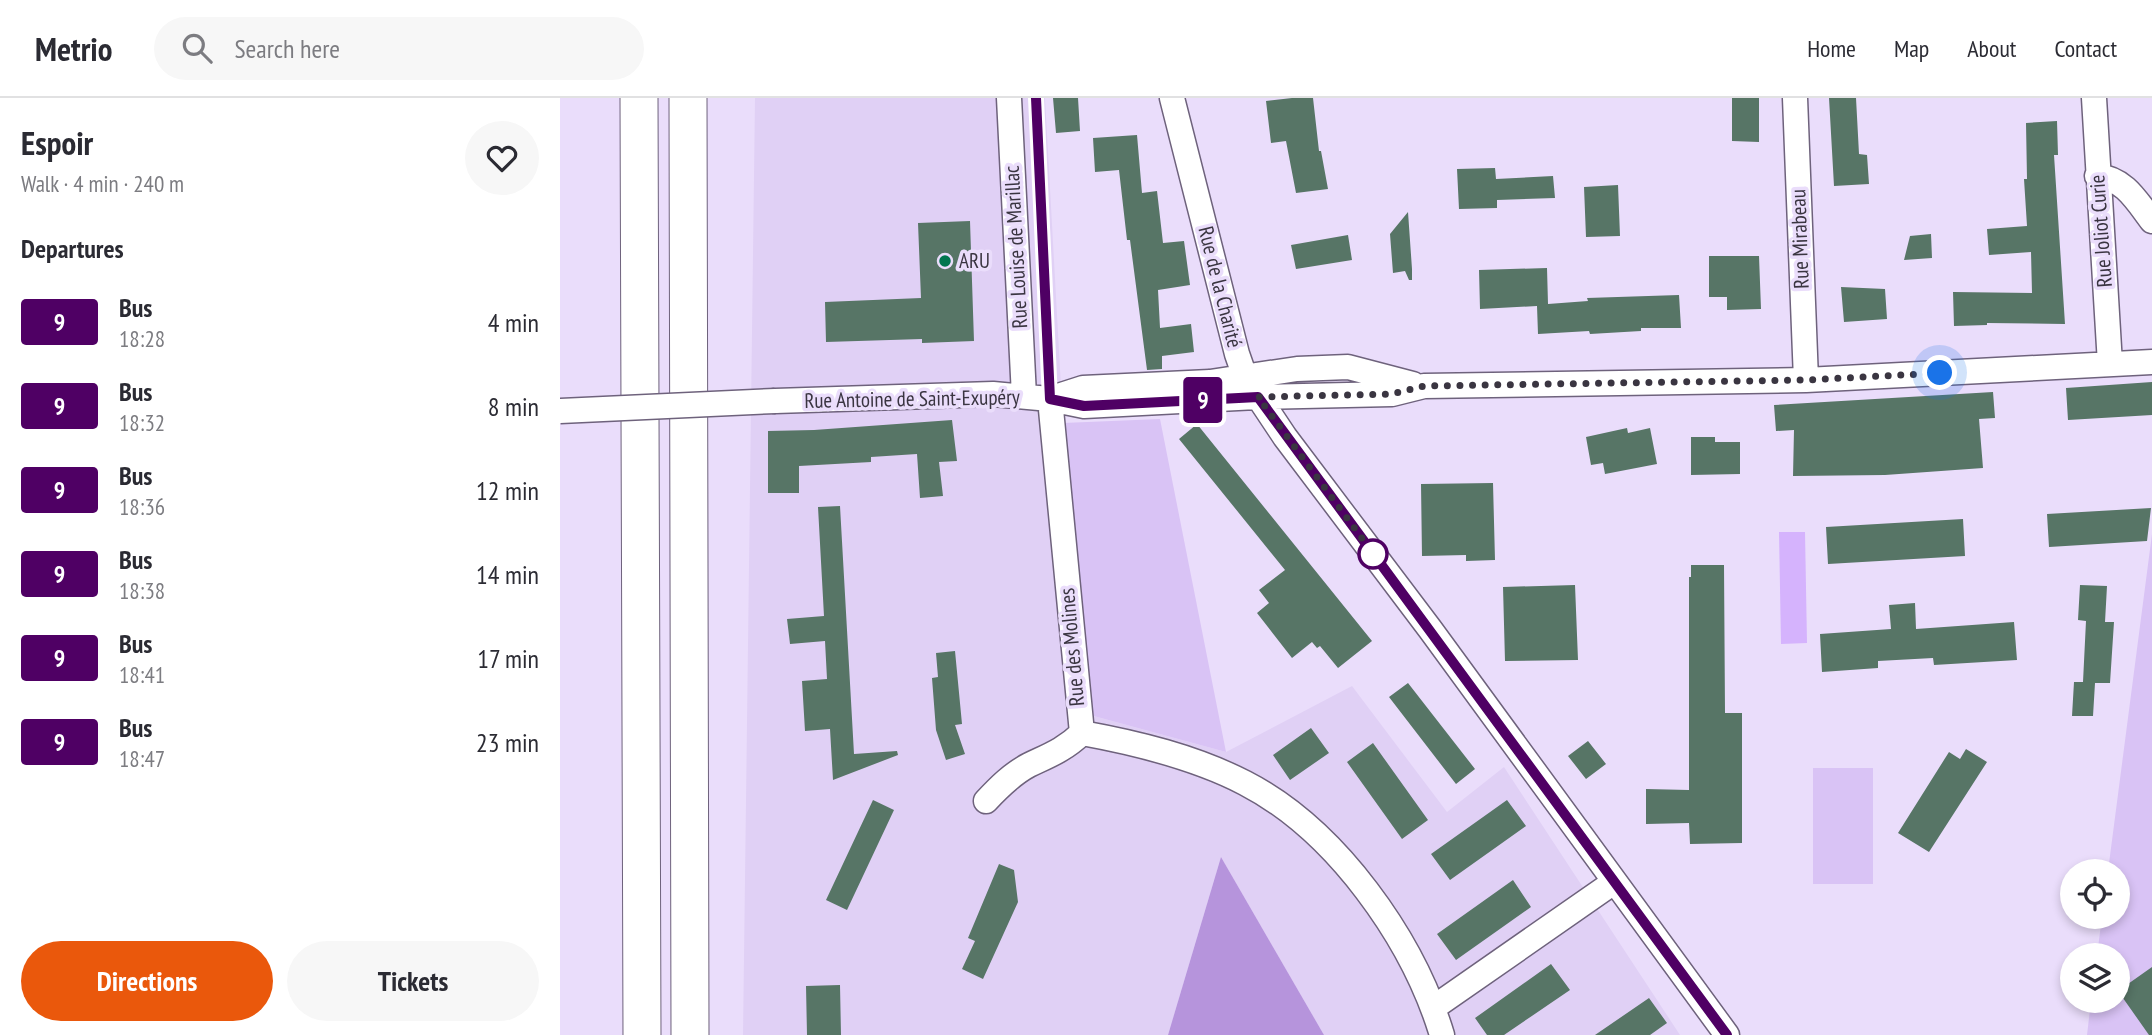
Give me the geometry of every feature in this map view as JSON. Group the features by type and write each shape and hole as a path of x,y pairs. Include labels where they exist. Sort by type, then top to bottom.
{"highway":[{"path":"639,98 642,1035"},
{"path":"688,98 690,1035"}],"street":[{"name":"Rue Louise de Marillac","path":"1009,98 1024,396"},
{"name":"Rue de la Charité","path":"1172,98 1237,354 1251,387 1727,1035"},
{"name":"Rue Mirabeau","path":"1795,98 1806,380"},
{"name":"Rue Joliot Curie","path":"2094,98 2110,364"},
{"path":"2097,176 2111,177 2121,183 2152,221"},
{"name":"Rue Antoine de Saint-Exupéry","path":"560,411 993,394 1050,399 1084,406 1251,387 1392,394 1424,386 1806,380 2152,362"},
{"name":"Rue des Molines","path":"1050,399 1082,733 1182,757 1245,783 1268,797 1315,834 1365,888 1395,932 1433,1008 1442,1035"},
{"path":"986,801 1010,778 1027,766 1066,748 1082,733"},
{"path":"1433,1008 1614,882"}],"shaded area":[{"path":"755,98 1045,98 1063,423 1090,715 1226,752 1352,686 1447,812 1504,767 1680,1035 1324,1035 1221,857 1168,1035 743,1035"},
{"path":"1160,419 1226,752 1090,715 1063,423"},
{"path":"1779,532 1805,532 1807,643 1781,644"},
{"path":"2152,534 2152,1035 2087,1035 2090,1013 2130,1013 2130,943 2099,943 2100,929 2130,929 2130,859 2110,859"},
{"path":"1813,768 1873,768 1873,884 1813,884"},
{"path":"1221,857 1324,1035 1168,1035"}],"building":[{"path":"1053,98 1078,98 1080,131 1056,133"},
{"path":"1313,98 1319,151 1328,189 1296,193 1286,141 1271,143 1266,101"},
{"path":"1732,98 1759,98 1759,142 1732,141"},
{"path":"1829,98 1856,98 1859,154 1867,155 1869,184 1834,186"},
{"path":"2057,121 2058,155 2054,155 2065,324 1987,323 1954,326 1953,292 2032,293 2031,252 1989,255 1987,229 2027,226 2024,179 2027,179 2026,123"},
{"path":"1137,135 1142,193 1157,191 1163,243 1184,241 1190,285 1158,290 1160,328 1191,324 1194,352 1162,356 1162,369 1147,370 1119,170 1095,172 1093,138"},
{"path":"1495,168 1496,179 1553,176 1555,198 1497,200 1497,208 1459,209 1457,169"},
{"path":"1618,185 1620,236 1586,237 1584,187"},
{"path":"1408,212 1412,280 1409,280 1405,271 1393,273 1390,234"},
{"name":"ARU","path":"970,221 974,341 922,343 922,339 826,342 825,302 921,298 918,223"},
{"path":"1931,234 1932,258 1904,260 1910,236"},
{"path":"1348,235 1352,260 1296,269 1291,245"},
{"path":"1709,256 1759,256 1761,309 1727,310 1727,297 1709,297"},
{"path":"1547,268 1548,304 1588,301 1587,298 1679,295 1681,328 1641,328 1641,331 1590,334 1589,331 1538,334 1537,306 1480,309 1479,270"},
{"path":"1841,287 1885,289 1887,319 1844,322"},
{"path":"2152,382 2152,415 2068,420 2066,388"},
{"path":"1993,392 1995,418 1979,419 1983,468 1885,475 1793,476 1794,430 1776,431 1774,405"},
{"path":"952,420 957,461 939,462 943,496 920,498 917,454 871,457 871,462 799,466 799,493 768,493 768,431"},
{"path":"1197,424 1372,641 1338,668 1320,646 1317,648 1312,642 1292,658 1257,613 1269,603 1259,590 1285,570 1179,439"},
{"path":"1627,428 1628,433 1650,428 1657,464 1605,474 1603,463 1591,465 1586,437"},
{"path":"1691,437 1715,437 1715,442 1740,442 1740,474 1691,475"},
{"path":"1493,483 1495,560 1466,561 1466,555 1422,556 1421,484"},
{"path":"840,506 854,754 897,751 898,755 833,780 830,729 805,731 802,681 827,679 825,641 790,644 787,619 824,616 818,507"},
{"path":"2151,508 2147,541 2049,547 2047,514"},
{"path":"1963,519 1965,556 1828,564 1826,527"},
{"path":"1691,565 1724,565 1725,713 1742,713 1742,843 1690,844 1689,823 1646,824 1646,789 1689,790"},
{"path":"1575,585 1578,660 1505,661 1503,587"},
{"path":"2080,585 2107,586 2105,622 2114,622 2110,683 2095,683 2093,716 2072,716 2074,682 2083,682 2086,621 2078,620"},
{"path":"1915,603 1916,629 2014,622 2017,660 1934,665 1933,658 1878,661 1878,668 1822,672 1820,634 1891,629 1889,605"},
{"path":"955,651 962,724 955,725 965,754 946,760 936,730 932,678 938,677 936,653"},
{"path":"1408,683 1475,769 1456,784 1389,697"},
{"path":"1311,728 1329,753 1290,780 1273,755"},
{"path":"1588,741 1606,764 1586,779 1568,756"},
{"path":"1373,743 1428,820 1402,839 1347,762"},
{"path":"1966,749 1987,762 1929,852 1898,833 1949,752 1960,759"},
{"path":"873,800 894,810 847,910 826,900"},
{"path":"1507,800 1526,826 1450,880 1431,854"},
{"path":"999,864 1014,870 1018,902 983,979 962,969 975,941 968,938"},
{"path":"1513,880 1531,907 1456,960 1437,934"},
{"path":"1551,964 1570,990 1504,1035 1487,1035 1475,1018"},
{"path":"2152,967 2152,1035 2149,1035 2130,1008 2130,983"},
{"path":"840,985 841,1035 807,1035 806,986"},
{"path":"1649,998 1667,1023 1650,1035 1595,1035"}],"bus line":[{"name":"9","path":"1036,98 1050,399 1084,406 1258,397 1727,1035"}],"place":[{"name":"ARU","path":"945,261"}],"route":[{"path":"1373,554 1375,556 1258,397 1392,394 1424,386 1806,380 1940,373"}]}
